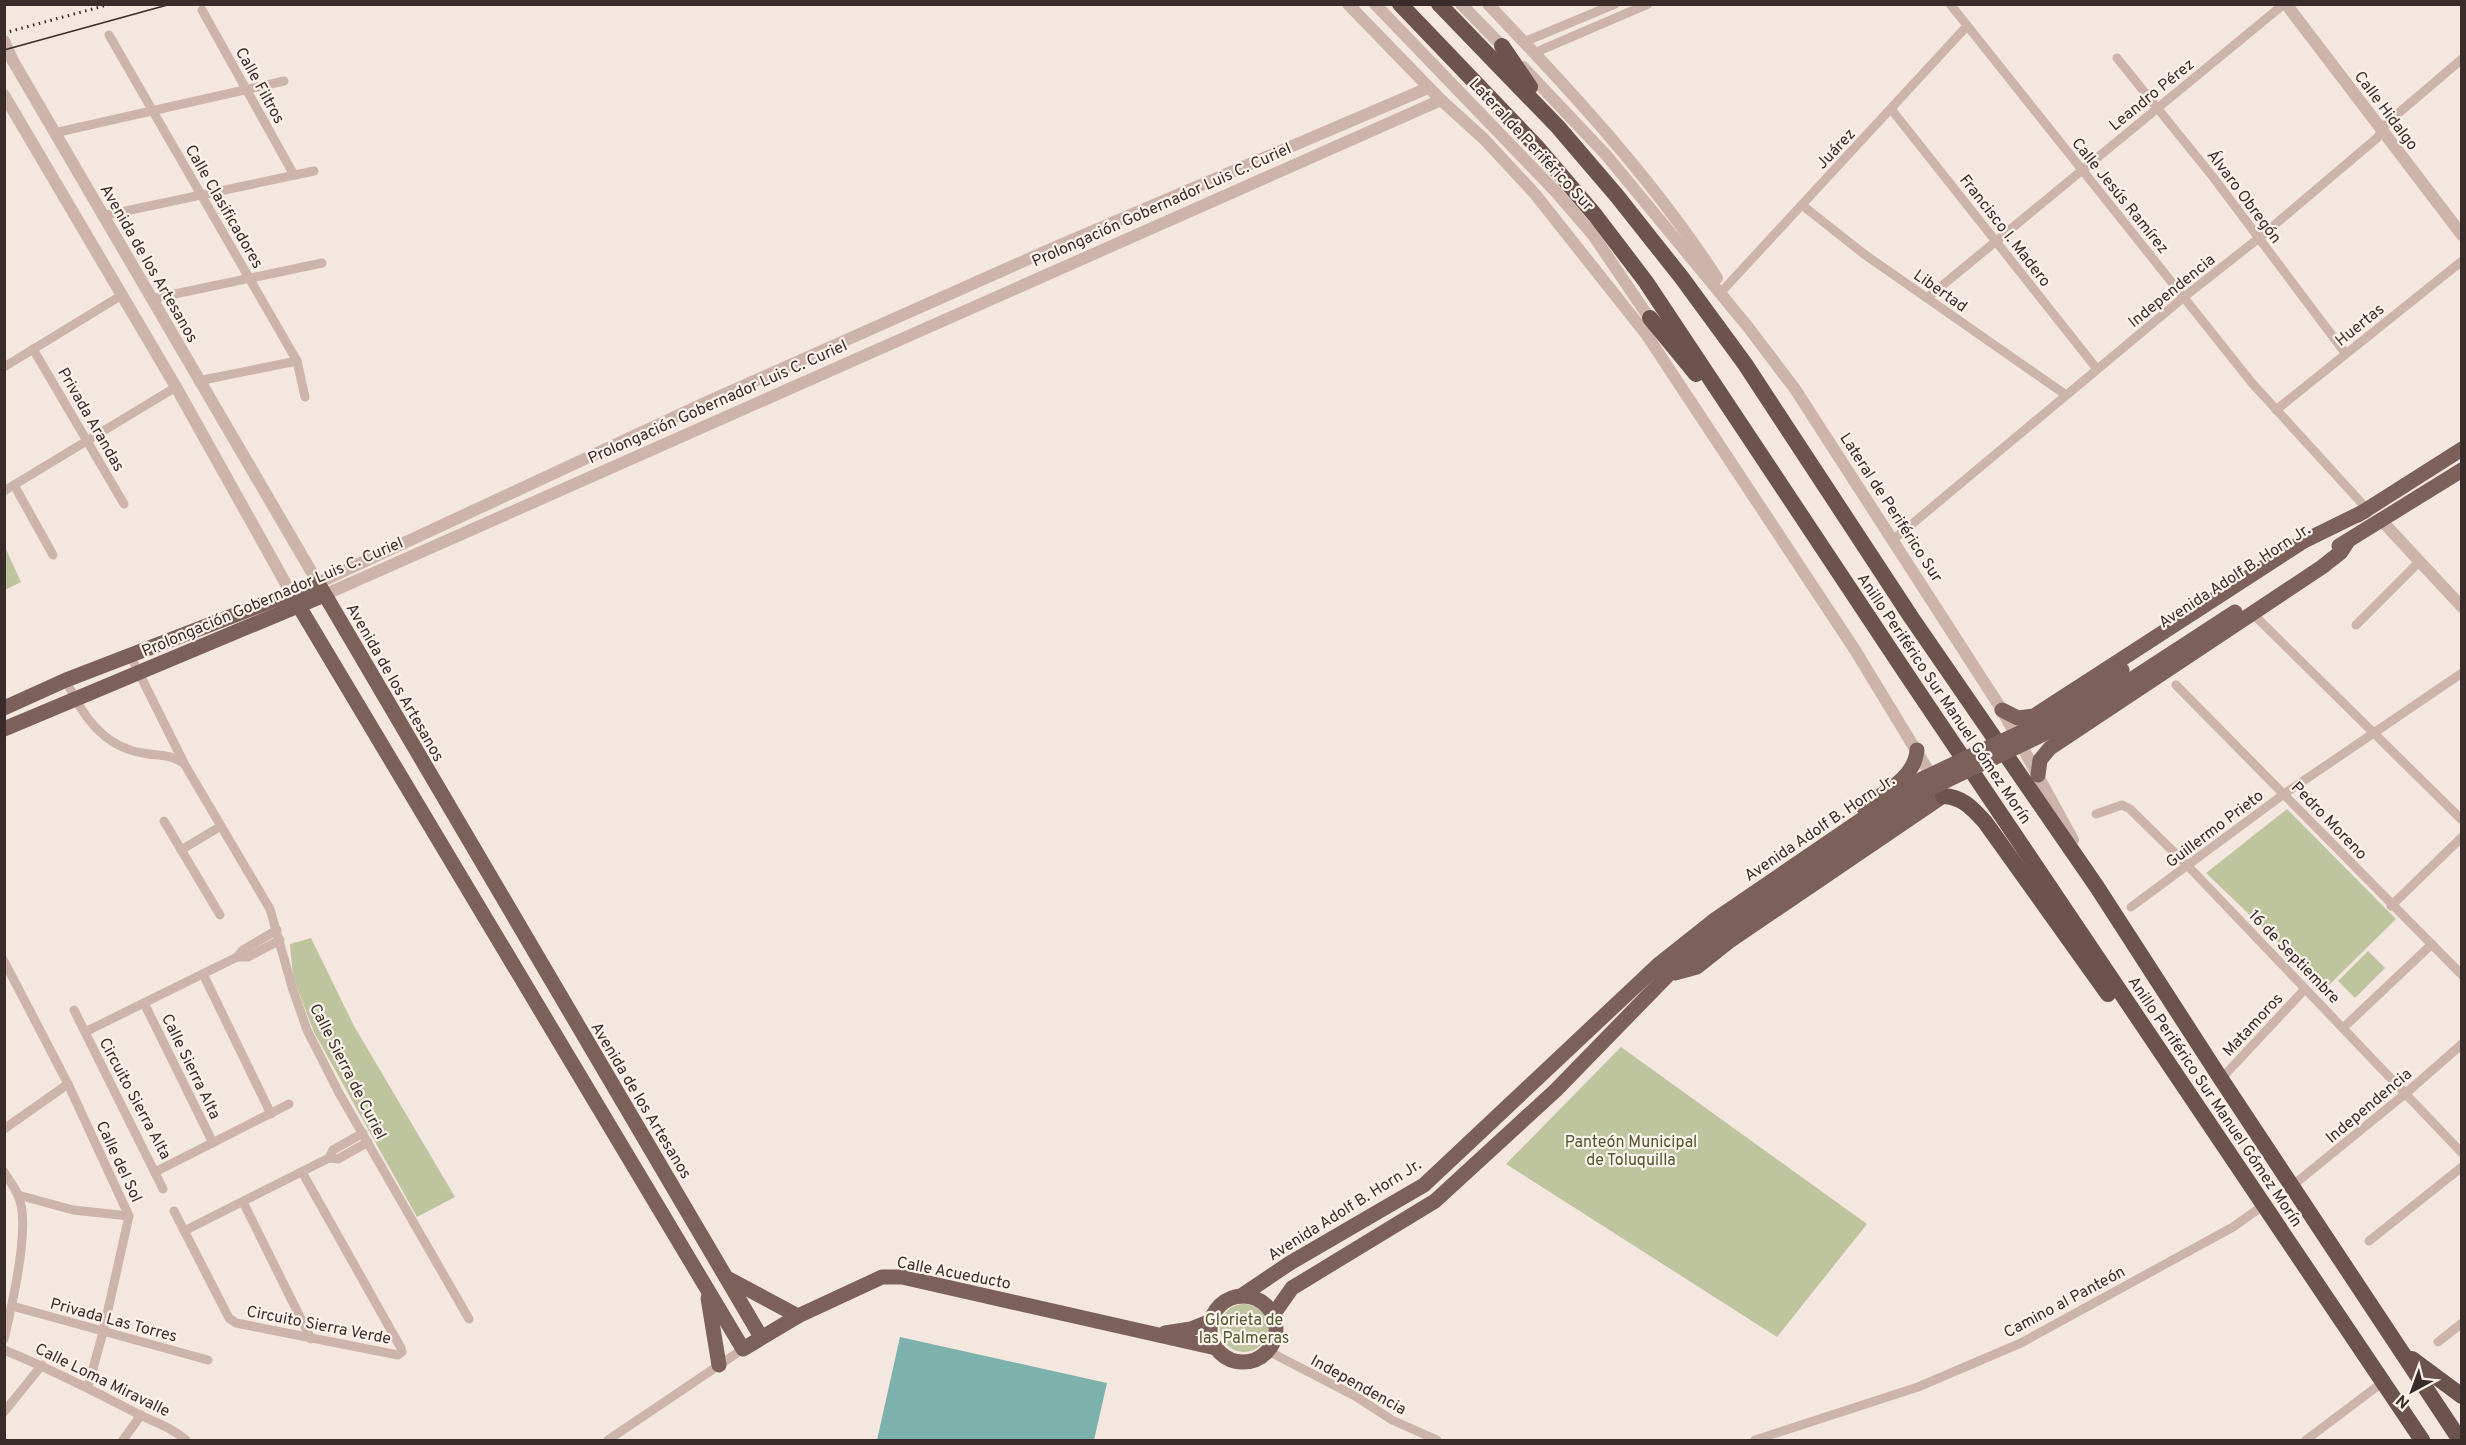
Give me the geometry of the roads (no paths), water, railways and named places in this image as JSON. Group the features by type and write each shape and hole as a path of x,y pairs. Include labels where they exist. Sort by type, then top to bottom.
{"highway":[{"name":"Anillo Periférico Sur Manuel Gómez Morín","path":"1400,4 1523,131 1595,215 1647,282 2422,1440"},
{"name":"Anillo Periférico Sur Manuel Gómez Morín","path":"1439,4 1558,127 1617,196 1682,278 1745,364 1911,617 2097,887 2460,1440"},
{"path":"1502,46 1558,127"},
{"path":"1650,318 1761,454"},
{"path":"1943,796 1954,796 1966,802 1985,822 2119,1008 2168,1062"},
{"path":"2402,1352 2462,1396"}],"main road":[{"name":"Avenida Adolf B. Horn Jr.","path":"1241,1296 1290,1263 1424,1185 1664,970 1722,931 1887,810 2054,729 2126,675 2366,510 2462,449"},
{"name":"Avenida Adolf B. Horn Jr.","path":"2126,675 2462,470"},
{"path":"2002,710 2018,718 2026,718 2058,700 2304,541 2366,510"},
{"path":"2038,775 2040,760 2044,754 2121,700 2322,567 2341,552 2348,541"},
{"name":"Prolongación Gobernador Luis C. Curiel","path":"4,708 130,655 321,589"},
{"name":"Avenida de los Artesanos","path":"321,589 644,1140 728,1278 761,1338"},
{"name":"Prolongación Gobernador Luis C. Curiel","path":"4,729 138,672 295,599"},
{"path":"295,599 743,1349"},
{"path":"2103,671 2121,700"},
{"path":"2058,700 2053,709 2054,722 2062,730 2078,729"},
{"path":"1917,750 1916,761 1912,768 1898,783 1674,940 1664,970 1697,967 1731,940 1943,796"},
{"path":"1898,783 1913,793 1918,811"},
{"name":"Avenida Adolf B. Horn Jr.","path":"1273,1315 1292,1288 1435,1201 1556,1090 1664,970"},
{"path":"555,1036 575,1023"},
{"path":"623,1149 644,1140"},
{"name":"Calle Acueducto","path":"743,1349 798,1316 882,1277 902,1277 1216,1348"},
{"path":"728,1278 798,1316"},
{"path":"707,1289 719,1365"},
{"path":"1241,1296 1260,1300 1273,1315 1276,1334 1268,1351 1251,1361 1232,1360 1216,1348 1212,1340 1211,1321 1222,1304 1241,1296"},
{"name":"Calle Acueducto","path":"1155,1335 1191,1329 1211,1321"}],"street":[{"path":"1347,4 1441,100 1484,139 1535,194 1646,334 1855,650 1943,796"},
{"name":"Lateral de Periférico Sur","path":"1375,4 1556,192 1593,235 1650,318 1689,396"},
{"path":"1461,4 1599,148 1748,327"},
{"path":"1488,4 1596,121 1665,203 1748,327"},
{"path":"1524,42 1615,4"},
{"path":"1534,53 1648,4"},
{"name":"Calle Jesús Ramírez","path":"1950,4 2276,410 2366,510"},
{"name":"Leandro Pérez","path":"1927,298 2285,4"},
{"name":"Calle Hidalgo","path":"2285,4 2462,235"},
{"name":"Calle Filtros","path":"202,10 294,175"},
{"name":"Juárez","path":"1724,289 1967,26"},
{"name":"Calle Clasificadores","path":"109,35 297,361 305,397"},
{"name":"Avenida de los Artesanos","path":"4,41 13,61 102,216 321,589"},
{"name":"Álvaro Obregón","path":"2116,58 2213,177 2346,354"},
{"name":"Independencia","path":"1894,539 2184,297 2259,238 2377,138 2388,122 2462,59"},
{"path":"54,133 284,81"},
{"name":"Prolongación Gobernador Luis C. Curiel","path":"321,589 707,402 1044,252 1428,87"},
{"path":"4,94 176,387 295,599"},
{"name":"Prolongación Gobernador Luis C. Curiel","path":"321,589 1441,100"},
{"name":"Francisco I. Madero","path":"1891,109 2097,369"},
{"path":"102,216 314,171"},
{"path":"66,199 87,190"},
{"name":"Libertad","path":"1802,205 1864,254 2066,395"},
{"name":"Huertas","path":"2276,410 2462,261"},
{"path":"151,299 322,263"},
{"path":"4,367 122,295"},
{"path":"144,333 164,322"},
{"name":"Lateral de Periférico Sur","path":"1748,327 1795,389 1894,539 2002,710 2097,887"},
{"name":"Privada Arandas","path":"33,349 124,504"},
{"path":"198,381 297,361"},
{"path":"4,491 176,387"},
{"path":"14,485 53,555"},
{"path":"2381,520 2462,607"},
{"path":"2356,625 2419,562"},
{"path":"2252,613 2462,820"},
{"name":"Calle Sierra de Curiel","path":"130,655 185,765 270,909 307,1030 469,1319"},
{"name":"Guillermo Prieto","path":"2132,907 2284,794 2462,673"},
{"path":"66,680 74,698 90,722 110,741 136,752 173,757 185,765"},
{"name":"Pedro Moreno","path":"2176,685 2391,906 2462,975"},
{"name":"16 de Septiembre","path":"2096,814 2126,806 2188,866 2462,1153"},
{"path":"164,820 220,915"},
{"path":"181,850 221,826"},
{"path":"2391,906 2462,837"},
{"name":"Circuito Sierra Alta","path":"277,930 243,950 237,957 85,1032 155,1172 289,1104"},
{"name":"Circuito Sierra Alta","path":"237,957 248,957 280,940"},
{"path":"2343,1028 2432,944"},
{"name":"Calle del Sol","path":"4,961 68,1084 129,1216 88,1387"},
{"path":"203,974 271,1114"},
{"name":"Matamoros","path":"2221,1079 2306,989"},
{"name":"Calle Sierra Alta","path":"144,1003 213,1143"},
{"path":"74,1010 85,1032"},
{"name":"Independencia","path":"2292,1186 2405,1095 2462,1044"},
{"path":"4,1129 68,1084"},
{"path":"329,1158 333,1150 363,1133"},
{"path":"184,1231 329,1158 338,1159 368,1142"},
{"path":"2369,1241 2462,1167"},
{"path":"4,1172 18,1195 22,1217 22,1239 12,1306 4,1339"},
{"path":"155,1172 163,1190"},
{"name":"Circuito Sierra Verde","path":"174,1210 229,1318 236,1323 398,1355 402,1353 302,1172"},
{"path":"18,1195 73,1210 129,1216"},
{"path":"243,1202 311,1339"},
{"name":"Camino al Panteón","path":"1755,1440 1918,1387 2021,1343 2233,1227 2264,1205"},
{"name":"Privada Las Torres","path":"12,1306 208,1360"},
{"path":"2438,1342 2462,1323"},
{"name":"Calle Acueducto","path":"608,1440 743,1349"},
{"name":"Calle Loma Miravalle","path":"4,1350 42,1365 171,1428 184,1440"},
{"name":"Independencia","path":"1268,1351 1355,1396 1392,1420 1437,1440"},
{"path":"4,1412 42,1365"},
{"path":"2306,1440 2383,1382"},
{"path":"123,1440 141,1415"}],"water":[{"path":"900,1337 1107,1383 1094,1440 877,1440"}],"tram line":[{"path":"4,50 171,4"}],"railway":[{"path":"4,33 111,4"}],"park label":[{"name":"Panteón Municipal de Toluquilla","path":"1631,1150"},
{"name":"Glorieta de las Palmeras","path":"1244,1328"}]}
